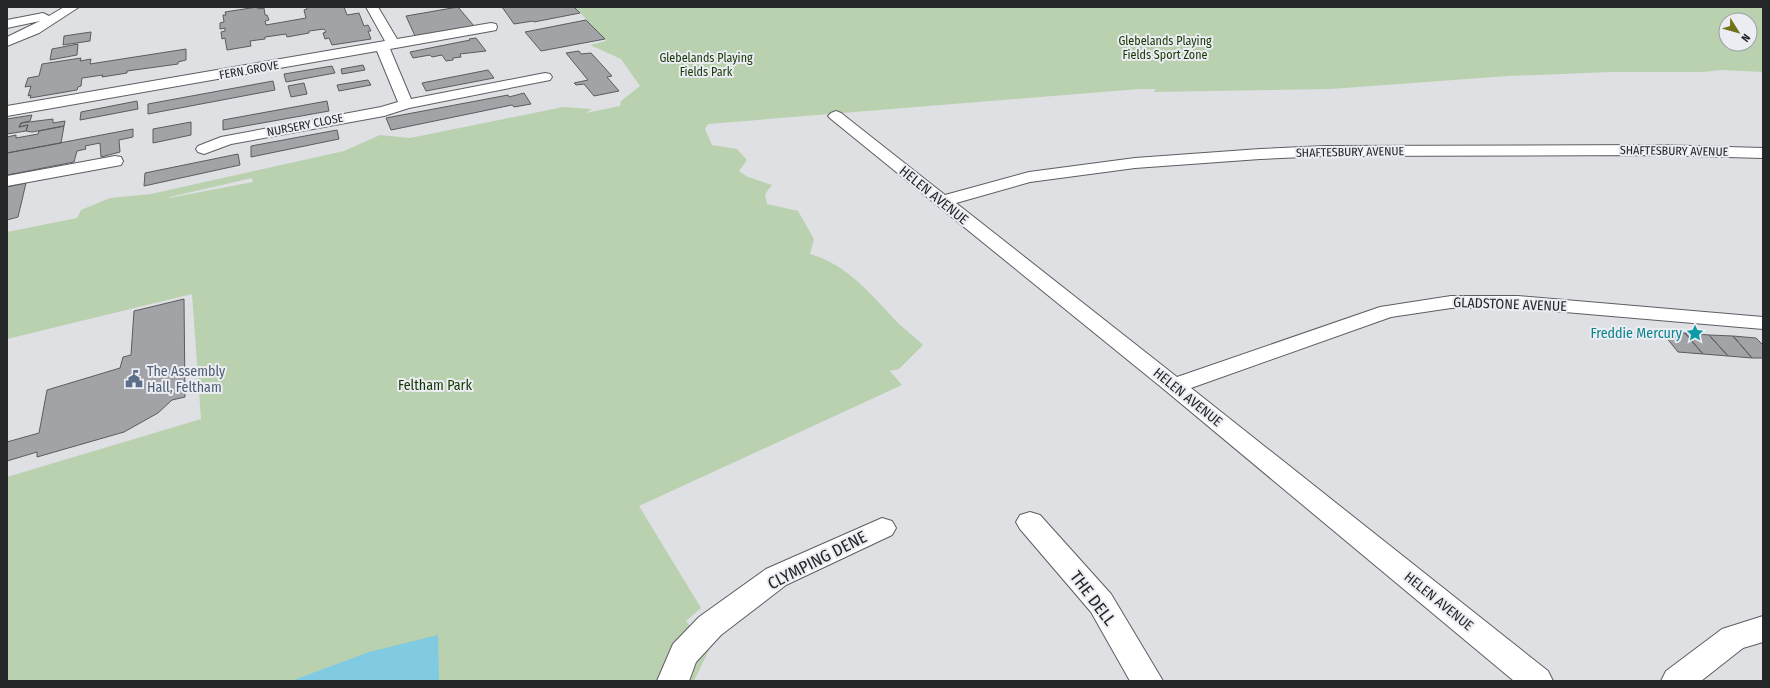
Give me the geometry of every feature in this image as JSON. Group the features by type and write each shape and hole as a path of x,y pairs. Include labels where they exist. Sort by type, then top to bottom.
{"street":[{"path":"372,7 387,45 406,104"},
{"path":"7,42 48,22 71,8"},
{"path":"7,24 44,17 71,8"},
{"path":"7,31 48,22"},
{"name":"FERN GROVE","path":"7,111 491,27"},
{"name":"NURSERY CLOSE","path":"204,149 227,140 384,111 406,104 545,77"},
{"name":"HELEN AVENUE","path":"836,116 1174,386 1537,681"},
{"name":"SHAFTESBURY AVENUE","path":"942,201 1030,178 1135,163 1260,154 1325,151 1656,150 1763,153"},
{"path":"7,181 115,161"},
{"name":"GLADSTONE AVENUE","path":"1174,386 1387,311 1451,302 1518,302 1763,323"},
{"name":"THE DELL","path":"1030,522 1101,603 1147,681"},
{"name":"CLYMPING DENE","path":"674,681 684,654 710,626 776,577 882,528"},
{"path":"1677,681 1733,638 1763,629"}],"green space":[{"name":"Feltham Park","path":"575,7 1763,7 1763,72 1721,70 1704,72 1612,72 1508,76 1331,89 1154,92 1156,89 1139,89 708,124 705,129 712,145 737,149 747,160 739,171 748,177 772,185 765,194 767,204 798,211 814,239 810,254 837,266 860,283 900,325 923,345 899,369 890,371 902,385 639,506 701,608 686,621 709,650 694,681 7,681 7,477 201,419 192,294 7,339 7,232 77,218 81,210 110,198 151,194 344,151 380,135 410,138 563,107 592,109 586,113 620,106 621,101 640,86 621,59 590,45 606,41","holes":["252,178 253,182 169,198"]}],"water":[{"path":"438,635 439,681 291,681 369,652"}],"building":[{"path":"257,7 258,9 264,8 265,15 267,15 269,20 265,21 266,25 306,18 304,10 307,9 307,7 344,7 347,15 359,13 364,26 368,25 371,31 368,31 371,39 332,45 329,38 325,39 323,33 326,32 324,29 309,31 309,33 287,37 286,34 265,37 265,39 250,41 251,46 227,50 225,38 222,39 221,32 225,31 225,28 220,29 220,23 224,22 223,15 226,15 225,12"},
{"path":"458,7 474,26 415,36 406,16"},
{"path":"502,7 574,7 580,13 534,22 514,24"},
{"path":"586,20 605,39 541,51 525,32"},
{"path":"91,32 90,41 63,45 64,36"},
{"path":"476,38 486,51 460,54 461,57 453,58 453,60 446,61 442,55 432,57 430,55 413,58 410,52 470,40 469,39"},
{"path":"78,44 77,55 50,60 52,49"},
{"path":"186,49 186,60 178,62 178,64 127,71 127,73 102,77 103,75 82,78 81,86 78,87 77,90 30,98 31,95 28,96 31,86 25,87 28,78 39,76 42,64 81,58 80,61 91,59 90,64"},
{"path":"579,51 581,54 591,53 612,76 607,77 619,91 594,96 584,84 576,85 574,83 588,80 566,53"},
{"path":"363,65 365,70 342,74 341,69"},
{"path":"332,66 335,73 286,82 284,74"},
{"path":"488,70 494,78 426,91 422,83"},
{"path":"368,80 371,85 339,91 337,85"},
{"path":"273,81 275,90 148,114 148,104"},
{"path":"304,83 307,94 291,97 288,86"},
{"path":"524,93 531,104 514,107 512,105 391,130 386,118 508,95 509,97"},
{"path":"137,101 138,109 80,120 81,112"},
{"path":"327,101 329,111 223,130 223,120"},
{"path":"32,115 30,121 21,123 19,127 28,125 26,131 7,134 7,119"},
{"path":"53,119 53,123 65,121 64,126 32,132 26,131 28,125 19,127 21,123"},
{"path":"191,122 191,135 153,143 153,129"},
{"path":"64,126 61,143 7,153 7,137 16,135 16,138 38,134 39,131"},
{"path":"133,129 133,137 119,140 120,152 101,157 100,143 85,146 86,149 77,151 74,162 7,175 7,153"},
{"path":"337,130 339,139 251,157 251,146"},
{"path":"238,154 240,165 144,186 145,173"},
{"path":"26,183 18,217 7,220 7,187"},
{"name":"The Assembly Hall, Feltham","path":"184,299 185,397 172,400 158,413 124,432 37,457 37,452 7,461 7,442 39,433 47,390 120,368 123,357 131,355 134,311"},
{"path":"1661,331 1685,333 1703,354 1678,352"},
{"path":"1685,333 1709,335 1728,356 1703,354"},
{"path":"1709,335 1733,336 1752,358 1728,356"},
{"path":"1733,336 1756,338 1763,345 1763,358 1752,358"}],"place":[{"name":"Freddie Mercury","path":"1695,333"},
{"name":"The Assembly Hall, Feltham","path":"134,379"}],"park label":[{"name":"Glebelands Playing Fields Sport Zone","path":"1165,48"},
{"name":"Glebelands Playing Fields Park","path":"706,65"}]}
